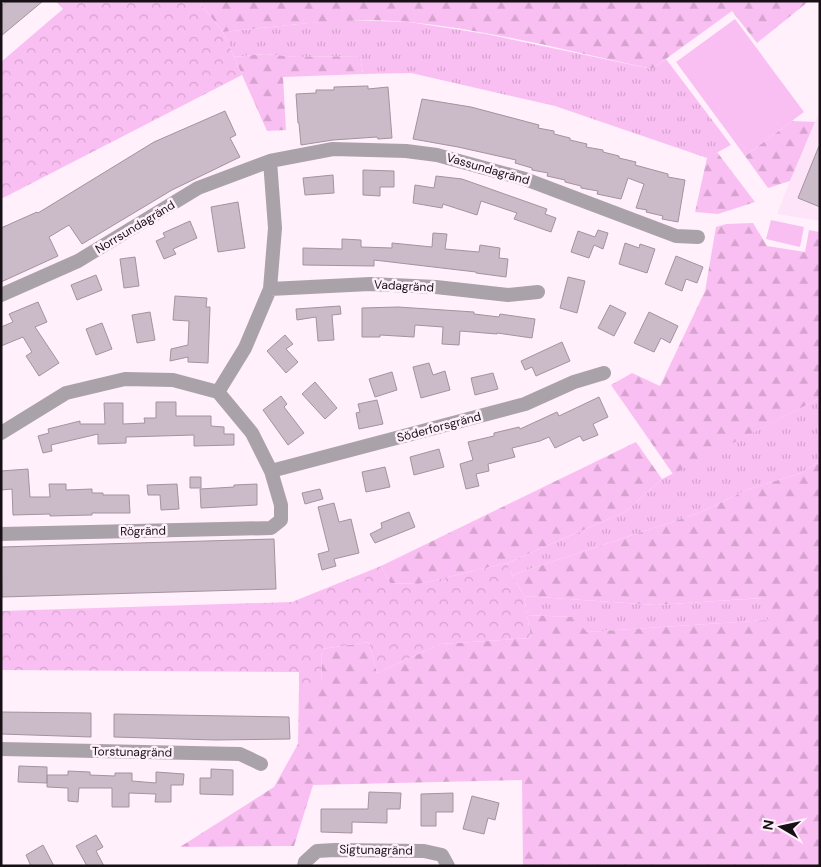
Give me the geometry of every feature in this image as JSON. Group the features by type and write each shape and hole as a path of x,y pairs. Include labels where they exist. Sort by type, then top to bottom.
{"street":[{"name":"Vassundagränd","path":"270,161 333,150 406,151 437,155 525,179 676,236 698,237"},
{"path":"218,392 245,348 270,289 275,228 270,161"},
{"name":"Norrsundagränd","path":"1,295 78,261 198,188 270,161"},
{"name":"Vadagränd","path":"270,289 370,284 436,287 508,295 538,292"},
{"name":"Söderforsgränd","path":"271,471 525,404 574,382 604,373"},
{"path":"1,433 66,393 125,379 173,380 218,392 252,433 271,471"},
{"name":"Rögränd","path":"1,534 271,528 280,520 281,505 271,471"},
{"name":"Torstunagränd","path":"1,749 240,754 261,764"},
{"name":"Sigtunagränd","path":"304,866 305,862 317,851 335,850 424,851 442,855 448,866"}],"shaded area":[{"path":"820,111 820,221 777,214 790,181"}],"green space":[{"path":"56,1 198,1 223,32 242,75 1,199 1,62 63,9"},
{"path":"198,1 809,1 757,43 732,11 652,69 470,30 386,20 339,21 223,32"},
{"path":"735,19 804,112 745,156 676,62"},
{"path":"337,20 409,22 486,34 652,69 666,59 731,145 707,158 555,106 411,73 363,74 360,56 297,57 265,54 234,57 223,32"},
{"path":"265,54 297,57 360,56 363,74 283,77 286,130 267,131 234,57"},
{"path":"792,121 815,122 790,181 768,188 745,156"},
{"path":"717,152 755,202 718,214 695,212 707,158"},
{"path":"771,220 804,227 800,247 766,239"},
{"path":"753,223 767,246 805,252 809,230 820,232 820,398 673,474 611,385 632,373 660,386 705,291 716,227 726,224"},
{"path":"820,398 820,461 801,473 749,489 699,513 512,575 507,563 625,512 662,479"},
{"path":"636,442 662,479 625,512 507,563 419,584 390,583 381,566"},
{"path":"820,461 820,866 523,866 522,780 313,785 294,846 180,847 274,787 298,744 299,685 322,685 321,649 369,642 377,673 440,644 531,638 527,615 573,617 587,632 769,620 762,598 656,605 524,596 512,575 699,513 749,489 801,473"},
{"path":"507,563 524,596 531,638 440,644 377,673 369,642 321,649 322,685 299,685 299,672 1,670 1,611 292,602 381,566 390,583 419,584"},
{"path":"524,596 656,605 763,598 769,620 587,632 572,617 527,615"}],"building":[{"path":"7,1 43,1 1,36 1,6"},
{"path":"368,86 368,89 388,87 392,138 378,139 377,137 333,140 301,145 296,94 316,93 316,90 334,90 334,87"},
{"path":"422,99 471,107 539,125 538,128 554,131 554,134 587,144 586,147 603,150 603,152 619,156 619,158 636,162 635,165 668,174 668,177 685,180 678,222 662,219 663,216 636,208 644,184 628,178 621,199 597,194 598,191 581,188 581,186 565,182 565,180 547,176 548,173 532,170 532,168 515,163 516,160 413,139"},
{"path":"225,111 236,135 230,138 240,157 172,190 82,244 69,225 49,237 58,256 1,282 1,228 38,213 154,142"},
{"path":"820,146 820,207 798,198"},
{"path":"363,170 394,171 394,187 380,187 380,196 363,195"},
{"path":"333,175 334,193 305,195 303,178"},
{"path":"436,176 462,179 547,209 545,214 556,218 551,232 514,219 517,213 481,201 477,215 443,204 442,208 413,203 415,185 434,188"},
{"path":"238,202 245,248 218,252 211,207"},
{"path":"190,221 197,238 173,249 176,254 164,259 156,241 165,237 163,233"},
{"path":"598,230 608,233 603,249 594,245 589,258 571,252 578,231 595,237"},
{"path":"433,233 447,234 445,249 479,252 480,245 500,248 499,258 508,259 506,277 374,260 374,266 303,265 303,248 342,249 342,239 361,240 361,247 392,248 392,243 432,247"},
{"path":"625,243 639,248 640,244 655,249 647,273 619,264"},
{"path":"676,256 703,267 697,283 686,279 682,291 665,284"},
{"path":"135,257 139,286 124,288 120,259"},
{"path":"96,275 102,290 77,300 71,285"},
{"path":"568,277 585,281 577,313 560,308"},
{"path":"175,296 207,298 206,307 210,307 208,363 188,362 188,357 170,361 171,349 188,345 189,321 173,320"},
{"path":"38,302 47,322 35,327 59,363 39,376 26,356 32,352 23,337 1,346 1,327 13,322 9,314"},
{"path":"610,305 626,313 614,336 598,328"},
{"path":"340,306 341,314 332,315 334,340 318,341 316,317 297,320 296,309"},
{"path":"398,307 474,312 474,314 499,317 500,314 535,319 532,338 497,333 460,331 459,345 442,344 443,327 415,325 414,337 380,335 380,337 362,337 362,308"},
{"path":"150,312 155,340 137,343 132,315"},
{"path":"649,312 678,326 670,343 661,338 654,352 634,343"},
{"path":"102,323 112,349 96,355 86,329"},
{"path":"285,335 293,344 286,349 298,362 286,373 267,351"},
{"path":"562,342 570,361 536,376 532,367 525,370 521,361"},
{"path":"429,363 433,375 445,371 450,390 421,398 413,367"},
{"path":"392,372 397,390 375,397 369,379"},
{"path":"493,373 498,389 475,395 471,378"},
{"path":"315,382 337,408 325,419 302,394"},
{"path":"281,396 287,404 284,407 304,433 288,445 263,410"},
{"path":"599,397 608,417 593,424 598,435 583,441 580,436 555,448 549,437 512,448 515,457 488,464 489,471 476,474 479,486 466,489 460,464 473,460 468,442 494,436 494,433 519,427 520,429 557,412 559,416"},
{"path":"377,400 383,424 359,429 356,413 360,412 358,404"},
{"path":"156,402 176,402 176,416 211,416 211,426 224,427 224,434 234,434 234,445 194,446 194,435 126,437 126,443 98,444 98,434 51,445 52,451 43,453 38,436 49,433 48,429 80,421 80,424 105,424 104,403 123,403 123,424 145,423 144,418 156,418"},
{"path":"439,449 444,467 414,475 410,457"},
{"path":"385,467 390,487 366,492 362,472"},
{"path":"28,469 30,497 50,497 49,484 66,484 66,490 92,489 92,493 103,493 103,495 129,495 130,513 50,516 50,514 13,515 12,489 1,490 1,471"},
{"path":"190,477 201,477 201,488 190,488"},
{"path":"177,484 179,509 161,510 160,495 148,495 147,485"},
{"path":"257,484 257,505 201,508 200,489"},
{"path":"320,489 323,499 305,504 302,493"},
{"path":"334,503 339,522 351,519 359,553 334,559 336,566 322,570 318,554 329,551 318,507"},
{"path":"409,512 415,527 375,543 370,534 382,528 381,523"},
{"path":"274,539 276,589 2,597 1,547"},
{"path":"1,712 91,713 91,737 1,734"},
{"path":"114,714 289,717 290,739 216,740 114,737"},
{"path":"19,766 47,767 47,783 18,782"},
{"path":"211,769 233,770 233,795 200,794 200,778 211,778"},
{"path":"68,771 90,772 90,775 115,776 115,773 132,773 132,781 156,783 156,772 184,774 183,785 171,785 171,802 155,802 156,794 129,793 129,807 112,807 112,788 79,788 78,802 68,801 68,788 47,787 47,775 68,775"},
{"path":"369,792 401,793 400,809 387,809 387,823 352,822 352,833 321,832 321,809 368,809"},
{"path":"453,793 453,812 436,812 436,826 421,826 421,794"},
{"path":"472,796 499,803 495,820 488,818 484,834 463,829"},
{"path":"96,835 103,847 96,851 104,866 87,866 76,846"},
{"path":"43,845 54,866 31,866 26,855"}]}
